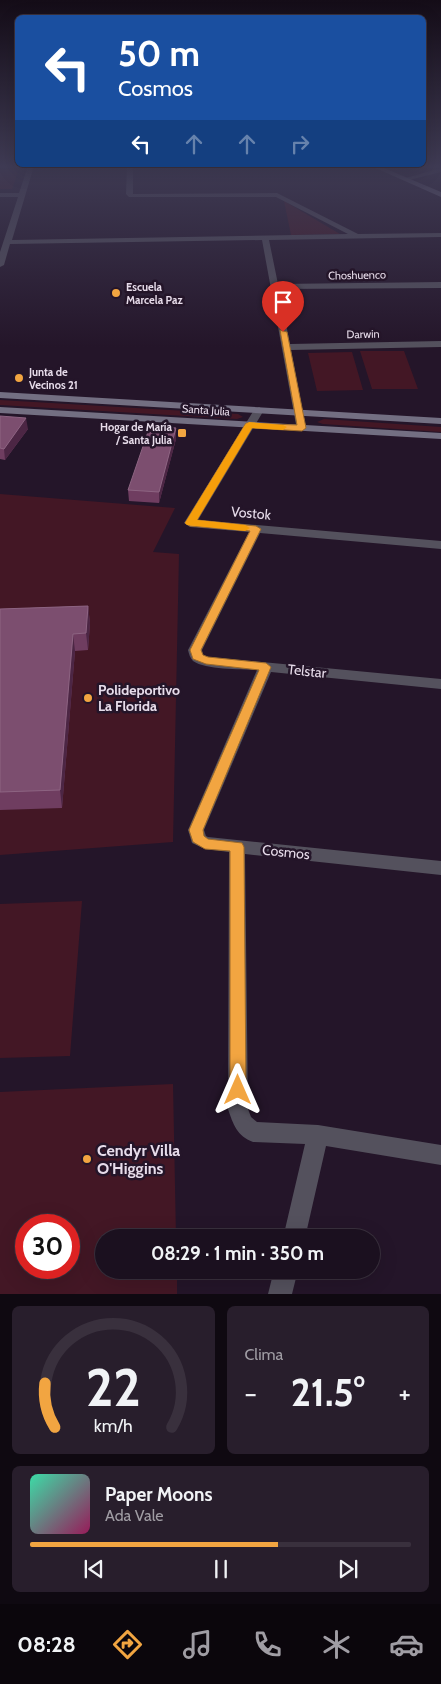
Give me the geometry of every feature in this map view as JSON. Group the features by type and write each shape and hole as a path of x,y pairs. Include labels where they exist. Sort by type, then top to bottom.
{"main road":[{"name":"Santa Julia","path":"0,395 441,421"},
{"name":"Santa Julia","path":"0,410 441,436"}],"street":[{"path":"0,265 12,226"},
{"path":"338,226 358,237"},
{"path":"7,242 441,236"},
{"path":"265,238 302,428"},
{"name":"Choshuenco","path":"274,287 441,285"},
{"name":"Darwin","path":"286,347 441,344"},
{"name":"Vostok","path":"259,410 190,523 441,545"},
{"name":"Telstar","path":"256,529 195,650 195,654 206,661 441,684"},
{"name":"Cosmos","path":"266,667 196,830 198,839 205,843 237,847 441,868"},
{"path":"237,847 238,1109 243,1124 253,1132 318,1135 441,1155"},
{"path":"296,1229 318,1135"},
{"path":"280,1294 284,1279"}],"shaded area":[{"path":"289,226 327,226 340,234 291,235"},
{"path":"360,351 404,351 418,389 372,389"},
{"path":"352,352 363,390 317,391 308,353"},
{"path":"0,400 238,414 243,417 237,419 0,405"},
{"path":"324,419 441,427 441,432 323,424 317,422"},
{"name":"Polideportivo La Florida","path":"0,494 175,508 153,552 179,554 173,842 0,855"},
{"path":"82,901 70,1056 0,1058 0,904"},
{"name":"Cendyr Villa O'Higgins","path":"173,1084 176,1229 95,1229 95,1279 177,1279 177,1294 0,1294 0,1092"}],"building":[{"path":"0,416 26,418 4,449 0,448"},
{"path":"150,426 176,428 159,492 128,490"},
{"path":"88,606 86,633 73,634 60,790 0,792 0,609"}],"slow traffic":[{"path":"245,528 190,523 249,425 283,427"}],"place":[{"name":"Escuela Marcela Paz","path":"116,293"},
{"name":"Junta de Vecinos 21","path":"19,378"},
{"name":"Hogar de María / Santa Julia","path":"182,433"},
{"name":"Polideportivo La Florida","path":"88,698"},
{"name":"Cendyr Villa O'Higgins","path":"87,1159"}],"route":[{"path":"238,1090 237,847 205,843 198,839 196,830 266,667 206,661 198,657 195,654 195,650 256,529 190,523 249,425 302,428 283,332"}]}
